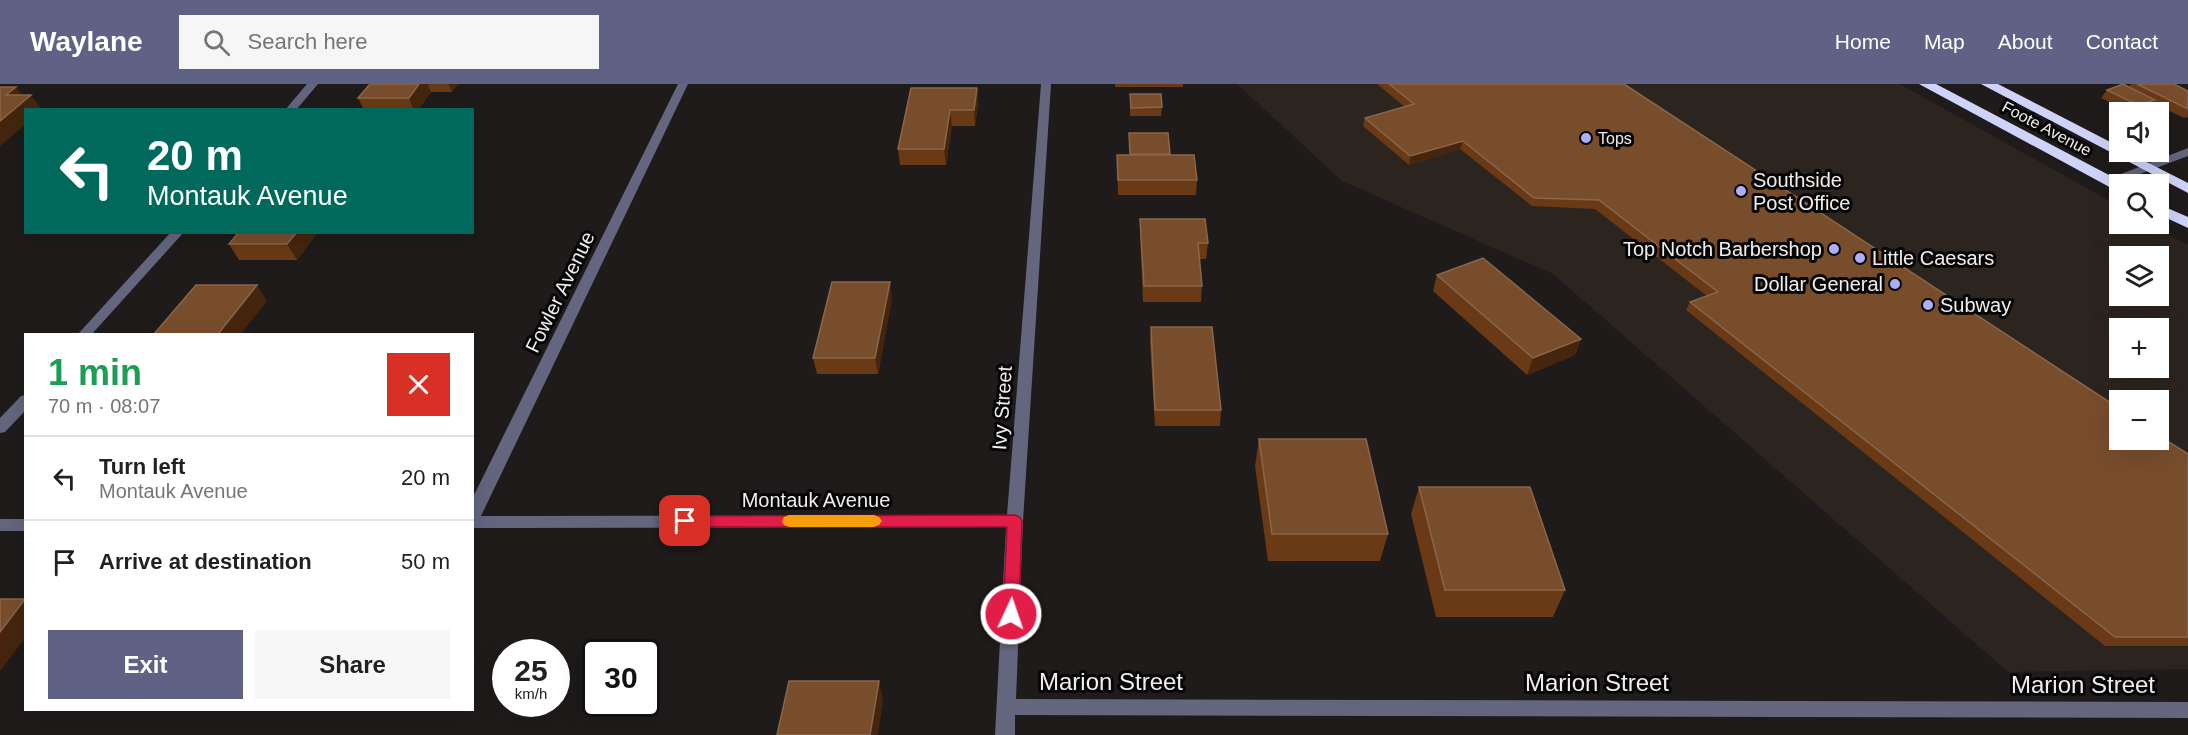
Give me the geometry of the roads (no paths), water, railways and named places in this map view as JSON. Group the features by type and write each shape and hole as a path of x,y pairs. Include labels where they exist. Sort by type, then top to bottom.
{"highway":[{"name":"Foote Avenue","path":"1926,84 2109,181"},
{"name":"Foote Avenue","path":"1988,84 2188,189"},
{"path":"2169,214 2188,224"}],"street":[{"path":"292,108 313,84"},
{"name":"Fowler Avenue","path":"474,516 683,84"},
{"name":"Ivy Street","path":"1005,735 1015,521 1047,84"},
{"path":"2135,174 2188,152"},
{"path":"86,333 176,234"},
{"path":"0,428 24,402"},
{"name":"Montauk Avenue","path":"474,520 1015,521"},
{"path":"0,525 24,525"},
{"name":"Marion Street","path":"1006,707 2188,710"}],"place":[{"name":"Tops","path":"1586,138"},
{"name":"Southside Post Office","path":"1741,191"},
{"name":"Top Notch Barbershop","path":"1834,249"},
{"name":"Little Caesars","path":"1860,258"},
{"name":"Dollar General","path":"1895,284"},
{"name":"Subway","path":"1928,305"}]}
